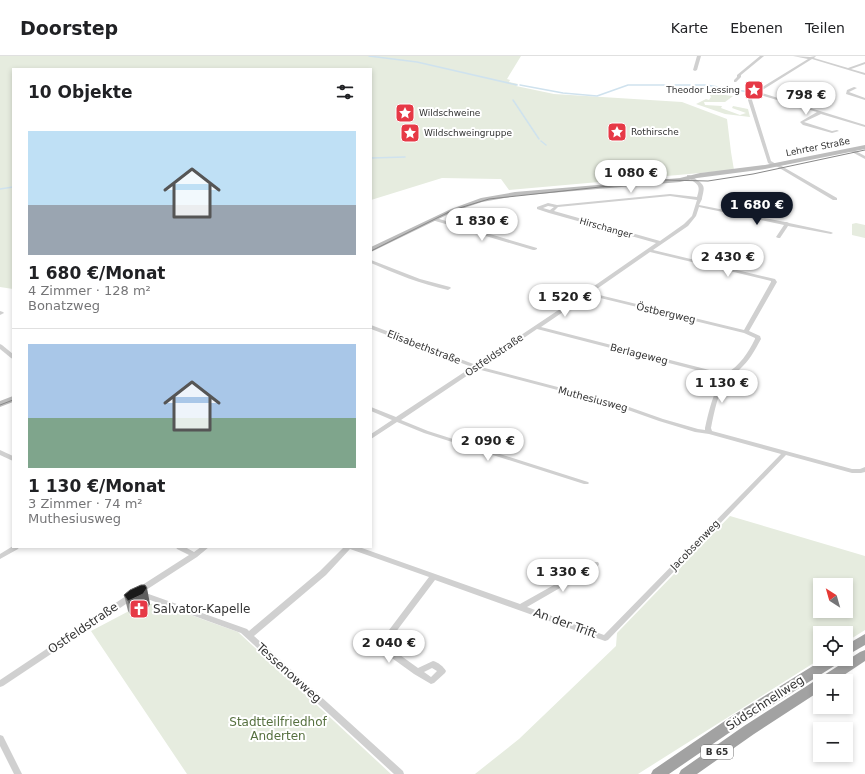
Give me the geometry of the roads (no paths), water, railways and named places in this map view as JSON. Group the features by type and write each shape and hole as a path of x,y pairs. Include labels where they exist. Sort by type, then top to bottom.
{"highway":[{"path":"853,647 865,639"},
{"path":"835,674 865,655"},
{"name":"Südschnellweg","path":"658,774 737,720 823,666"},
{"name":"Südschnellweg","path":"686,774 749,730 813,689"}],"main road":[{"name":"Lehrter Straße","path":"372,250 463,206 490,198 624,182 690,177 776,165 865,147"},
{"path":"0,404 12,399"}],"street":[{"path":"695,70 699,56"},
{"path":"735,81 740,76 738,76 762,56"},
{"path":"795,56 813,57 865,74"},
{"path":"813,57 755,92 750,100 768,162 776,165 835,199"},
{"path":"847,69 865,63"},
{"path":"855,88 847,93 865,99"},
{"path":"755,92 864,124"},
{"path":"821,112 802,122 804,124 832,132 837,131"},
{"path":"851,150 865,158"},
{"name":"Ostfeldstraße","path":"372,436 661,244 686,225 694,216 700,199 701,185 690,177"},
{"name":"Hirschanger","path":"661,244 539,208 550,204 557,206 670,195 700,199"},
{"path":"550,212 557,206"},
{"path":"698,206 831,233"},
{"path":"434,219 535,249"},
{"path":"778,237 787,223"},
{"path":"650,251 773,280 774,282 746,332 758,337 755,347 744,362 726,376 717,390 708,428 709,432"},
{"path":"372,261 409,277 448,288"},
{"name":"Östbergweg","path":"587,293 746,332"},
{"name":"Elisabethstraße","path":"372,327 476,367"},
{"name":"Berlageweg","path":"536,327 726,376"},
{"path":"0,346 12,356"},
{"name":"Muthesiusweg","path":"476,367 620,405 697,431 709,432 852,471 861,472 865,469"},
{"path":"372,409 439,437 586,483"},
{"path":"0,452 12,458"},
{"name":"Jacobsenweg","path":"606,638 785,453"},
{"path":"0,557 14,548"},
{"path":"181,548 194,555"},
{"name":"Ostfeldstraße","path":"0,684 204,548"},
{"name":"Tessenowweg","path":"248,636 323,573 347,548"},
{"name":"An der Trift","path":"355,548 606,638"},
{"path":"521,607 595,564"},
{"path":"417,672 381,646 434,576"},
{"name":"Tessenowweg","path":"137,592 244,631 400,774"},
{"path":"0,738 18,774"}],"waterway":[{"path":"369,56 417,62 517,85"},
{"path":"520,85 563,93 597,96 628,85 690,85"},
{"path":"694,85 706,85 749,92"},
{"path":"513,100 539,139"},
{"path":"541,141 546,145"},
{"path":"372,158 405,157"},
{"path":"0,189 12,187"}],"tram line":[{"path":"372,250 453,210 489,199 665,180 708,181 753,174 865,150"},
{"path":"0,405 12,400"}],"place":[{"name":"Theodor Lessing","path":"754,90"},
{"name":"Wildschweine","path":"405,113"},
{"name":"Rothirsche","path":"617,132"},
{"name":"Wildschweingruppe","path":"410,133"},
{"name":"Salvator-Kapelle","path":"139,609"}],"park label":[{"name":"Stadtteilfriedhof Anderten","path":"278,729"}]}
